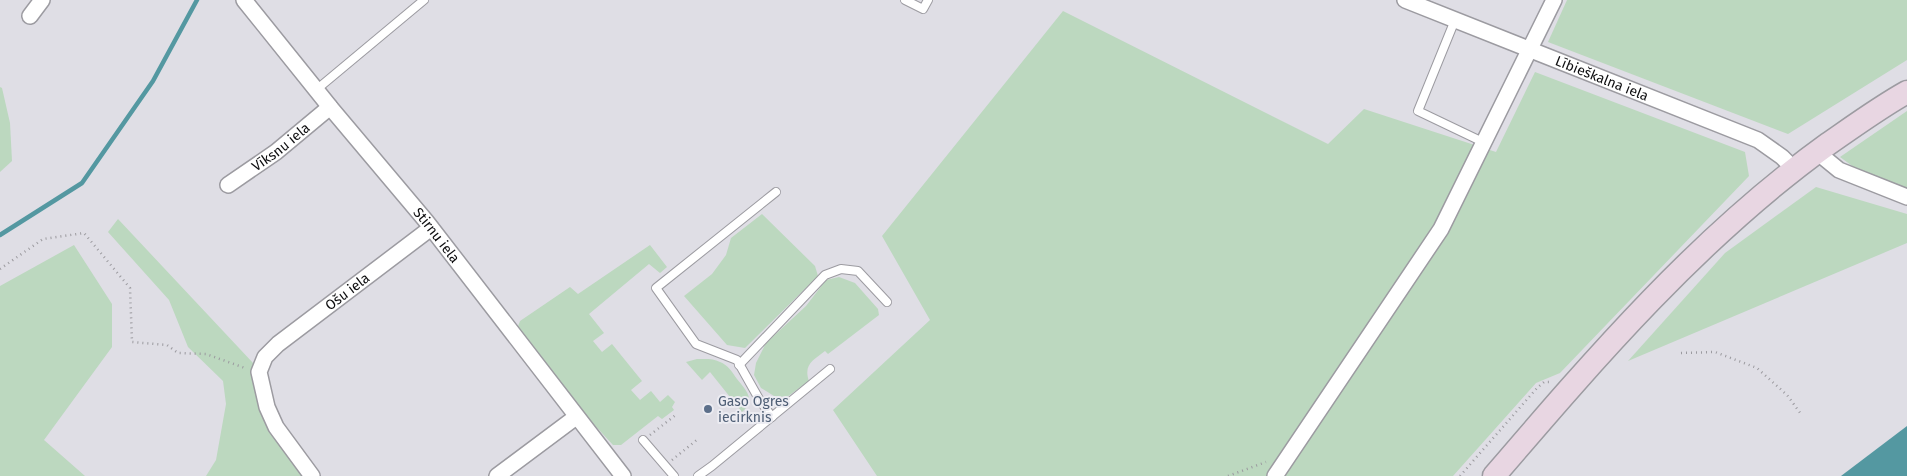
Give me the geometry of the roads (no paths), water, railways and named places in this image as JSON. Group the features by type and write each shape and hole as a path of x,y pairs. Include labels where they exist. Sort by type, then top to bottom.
{"main road":[{"path":"1494,476 1570,388 1694,256 1741,213 1794,169 1854,126 1907,92"}],"street":[{"path":"30,16 42,0"},
{"name":"Stirnu iela","path":"244,0 431,228 623,476"},
{"name":"Lībieškalna iela","path":"1405,0 1758,140 1782,157 1794,169"},
{"path":"1274,476 1441,229 1554,0"},
{"name":"Vīksnu iela","path":"228,185 276,152 330,107"},
{"path":"1817,152 1839,170 1907,197"},
{"name":"Ošu iela","path":"312,476 276,427 267,407 259,372 264,357 278,344 431,228"},
{"path":"497,476 576,417"}],"lane":[{"path":"316,90 424,0"},
{"path":"905,0 923,9 928,0"},
{"path":"1455,20 1418,112 1485,143"},
{"path":"772,417 736,360 696,344 656,288 776,192"},
{"path":"739,365 825,275 841,269 858,271 887,302"},
{"path":"698,476 830,369"},
{"path":"643,440 674,476"}],"water":[{"path":"1907,426 1907,476 1841,476"}],"waterway":[{"path":"0,235 82,183 153,81 197,0"}],"place":[{"name":"Gaso Ogres iecirknis","path":"708,409"}]}
